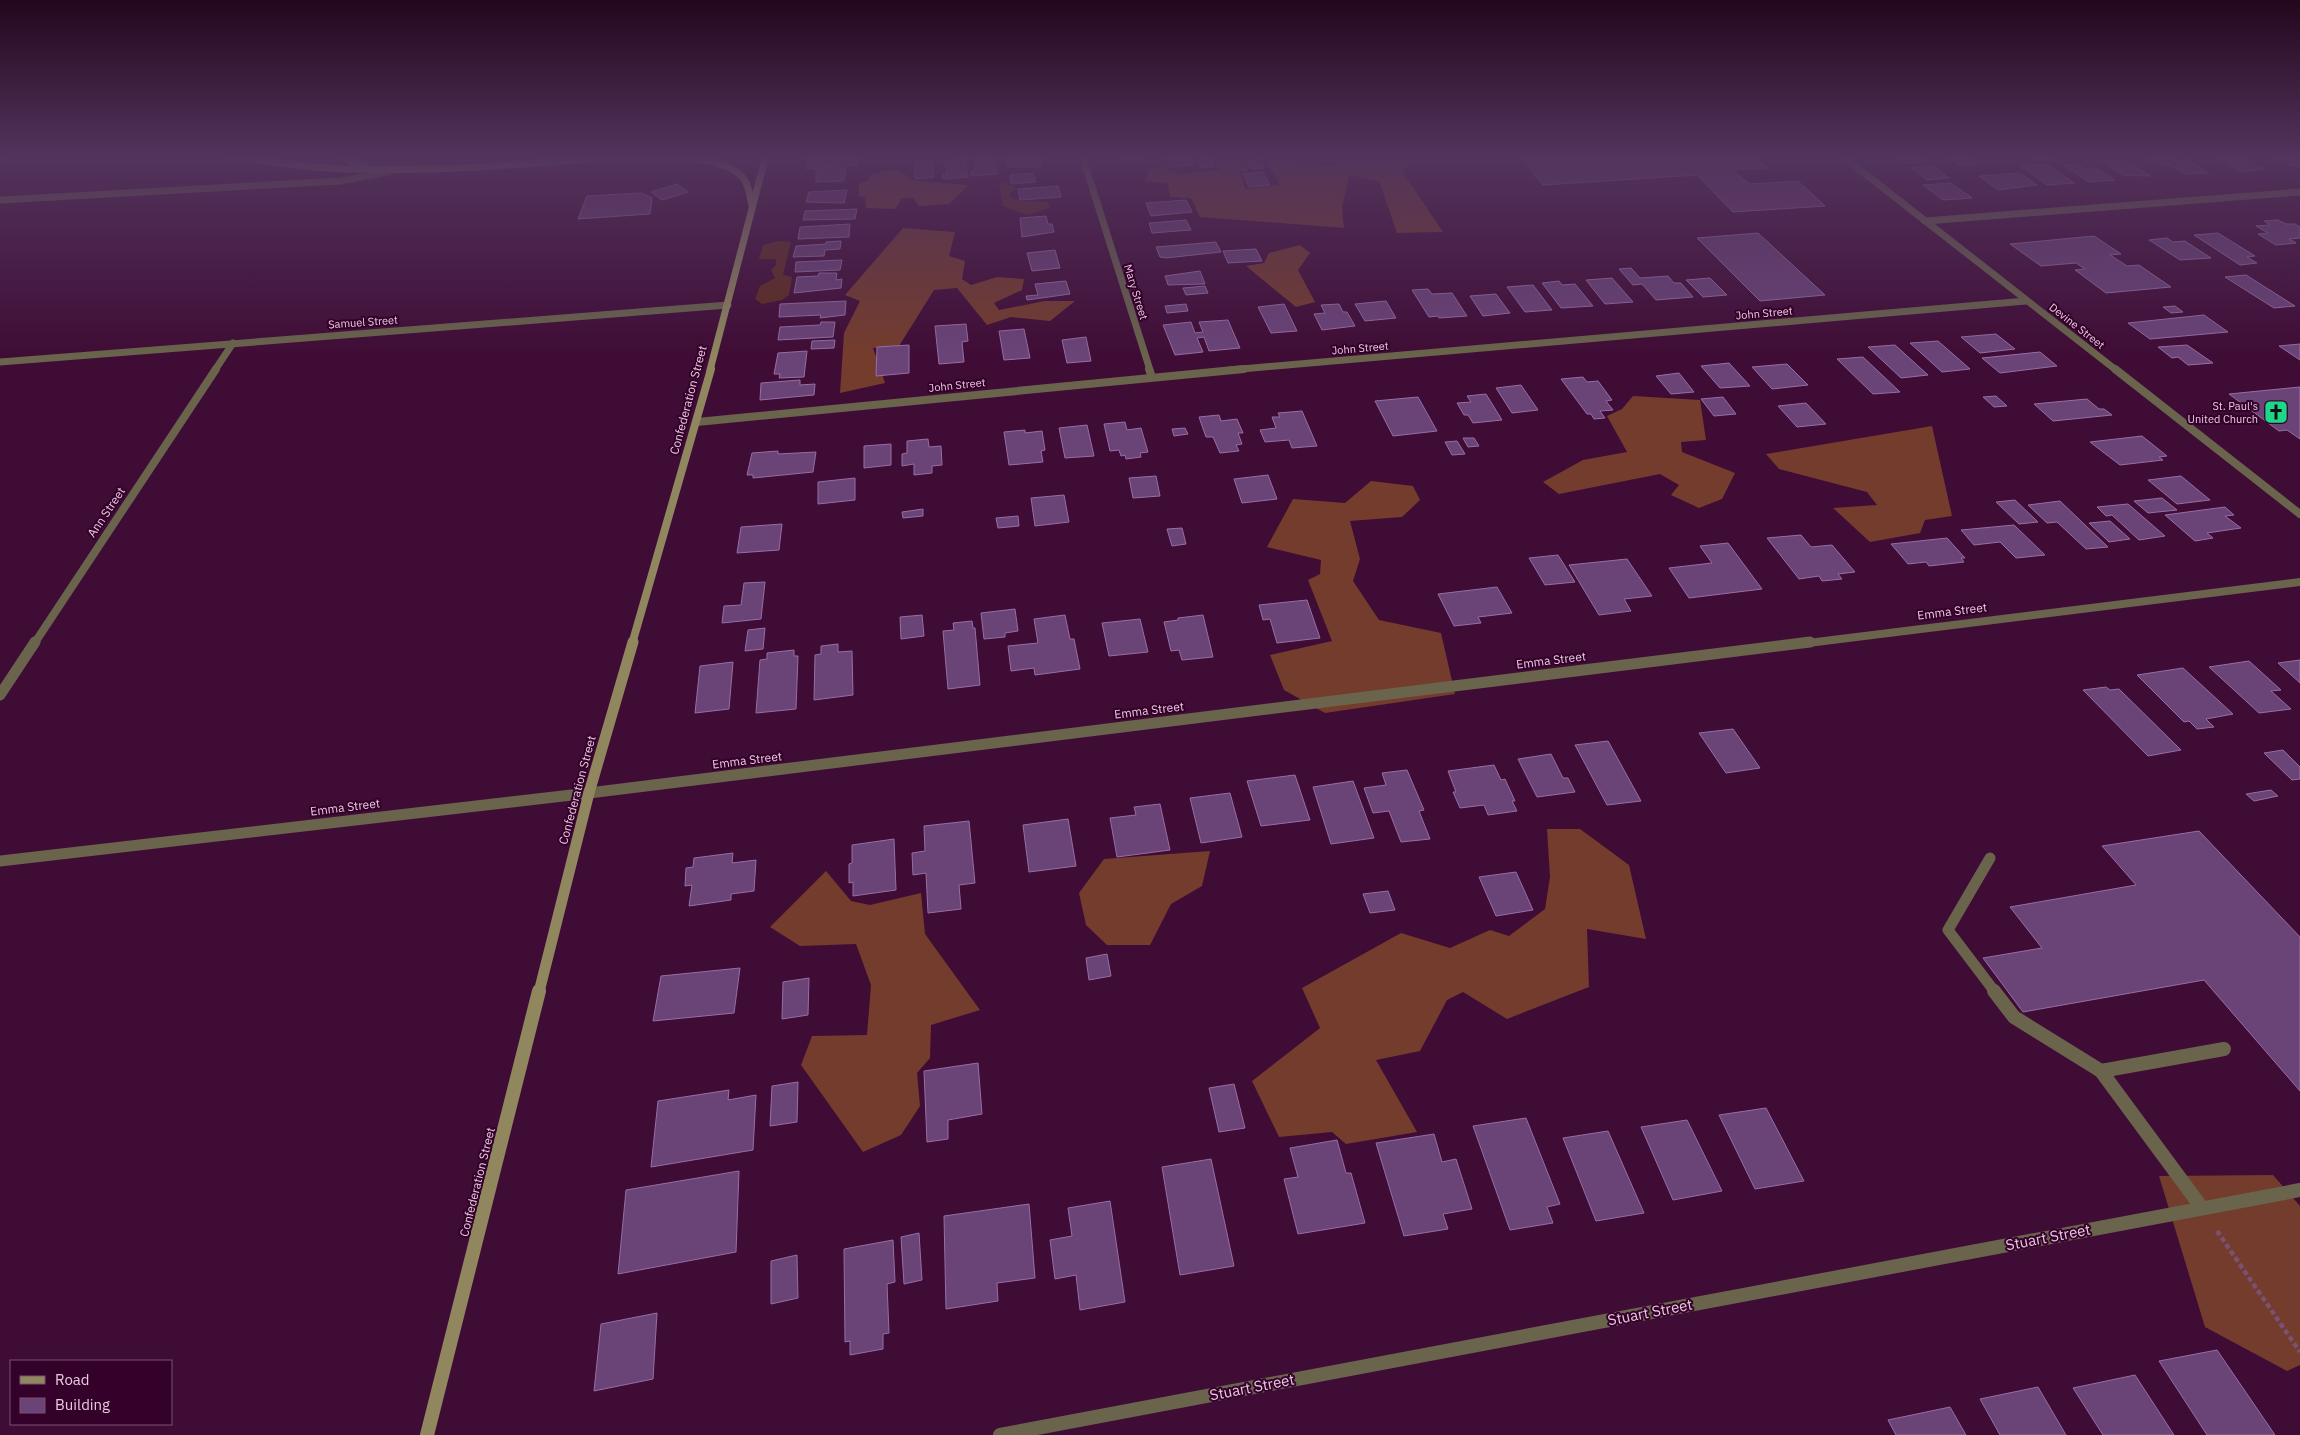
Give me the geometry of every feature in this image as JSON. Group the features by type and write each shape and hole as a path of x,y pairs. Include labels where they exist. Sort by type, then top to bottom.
{"main road":[{"name":"Confederation Street","path":"427,1435 589,793 697,422 749,222"}],"street":[{"name":"Mary Street","path":"1103,222 1152,377"},
{"name":"Devine Street","path":"1926,222 2300,514"},
{"name":"John Street","path":"697,422 1152,377 2026,301"},
{"name":"Samuel Street","path":"0,362 728,305"},
{"name":"Ann Street","path":"0,694 233,343"},
{"name":"Emma Street","path":"0,861 589,793 2300,582"},
{"path":"1990,858 1948,930 2014,1017 2101,1071 2202,1208"},
{"path":"2101,1071 2224,1049"},
{"name":"Stuart Street","path":"1000,1435 2300,1190"}],"path":[{"path":"2202,1208 2300,1352"}],"shaded area":[{"path":"1265,222 1343,222 1344,228"},
{"path":"1393,222 1436,222 1443,232 1397,233"},
{"path":"903,228 955,232 949,256 965,261 962,279 971,285 997,277 1024,279 1022,290 994,303 999,310 1045,301 1075,301 1050,321 1011,317 987,325 957,288 934,290 899,346 873,348 885,383 840,393 844,333 860,301 845,295"},
{"path":"779,241 791,242 783,275 792,277 789,295 782,300 762,304 755,299 760,286 775,278 771,270 776,265 776,259 759,259 763,245"},
{"path":"1300,245 1310,253 1298,270 1315,302 1296,307 1246,266 1264,263 1269,253"},
{"path":"1633,396 1700,400 1706,440 1681,442 1682,452 1735,473 1722,499 1699,508 1671,495 1679,485 1660,474 1559,494 1543,482 1583,460 1627,452 1607,416 1622,409"},
{"path":"1932,426 1952,516 1925,520 1920,533 1870,542 1833,508 1877,505 1867,492 1779,469 1766,454"},
{"path":"1371,481 1413,486 1420,500 1402,517 1350,521 1360,559 1353,581 1379,620 1441,633 1455,694 1325,713 1284,690 1270,655 1332,641 1308,580 1320,574 1321,560 1267,547 1293,499 1345,503"},
{"path":"1547,829 1580,829 1629,865 1646,939 1587,929 1589,987 1507,1019 1463,992 1447,1000 1420,1051 1376,1060 1417,1132 1346,1144 1332,1132 1279,1137 1252,1081 1320,1028 1302,988 1401,933 1450,948 1490,930 1509,936 1545,909 1550,877"},
{"path":"1210,851 1202,886 1171,904 1150,945 1107,945 1086,925 1079,893 1104,859"},
{"path":"826,871 851,901 870,905 921,893 925,934 980,1010 931,1025 930,1058 917,1073 920,1106 901,1135 863,1152 801,1065 812,1036 867,1035 871,985 856,944 800,946 770,927"},
{"path":"2273,1175 2300,1206 2300,1365 2287,1371 2205,1327 2159,1176"}],"building":[{"path":"1020,222 1047,222 1048,224 1052,224 1054,232 1022,237"},
{"path":"1187,222 1191,230 1152,233 1149,223"},
{"path":"2265,222 2295,224 2300,227 2300,238 2289,239 2296,243 2276,245 2258,234 2268,233 2256,226 2270,225"},
{"path":"850,224 849,237 798,239 800,227"},
{"path":"1758,233 1825,295 1760,301 1697,238"},
{"path":"2218,233 2255,256 2247,257 2257,263 2240,265 2194,235"},
{"path":"2094,236 2121,254 2110,255 2127,266 2139,265 2171,287 2106,293 2075,270 2085,269 2076,263 2041,266 2010,244"},
{"path":"2167,238 2173,242 2185,241 2211,258 2180,260 2149,240"},
{"path":"841,241 840,249 825,250 824,256 793,257 796,246"},
{"path":"1216,242 1221,252 1166,258 1160,257 1156,247"},
{"path":"1256,249 1262,261 1228,263 1223,251"},
{"path":"1055,250 1060,268 1032,271 1027,253"},
{"path":"842,260 840,270 795,272 796,262"},
{"path":"1631,268 1640,278 1668,276 1674,283 1681,283 1693,297 1656,300 1642,284 1633,285 1619,269"},
{"path":"1200,271 1205,284 1168,285 1165,276"},
{"path":"819,273 837,273 836,280 842,279 841,288 794,293 797,277 818,276"},
{"path":"2246,275 2295,306 2274,308 2225,277"},
{"path":"1612,278 1633,302 1605,304 1586,280"},
{"path":"1710,278 1727,295 1703,297 1686,280"},
{"path":"1066,281 1070,294 1027,300 1026,296 1038,295 1035,284"},
{"path":"1559,281 1562,285 1575,284 1593,306 1561,308 1542,283"},
{"path":"1533,285 1552,310 1525,312 1507,287"},
{"path":"1205,286 1208,293 1186,295 1183,288"},
{"path":"1428,289 1432,294 1452,293 1467,316 1429,317 1412,290"},
{"path":"1496,294 1510,313 1483,316 1470,296"},
{"path":"846,301 845,315 820,318 821,315 779,317 780,304"},
{"path":"1386,301 1396,318 1365,321 1355,304"},
{"path":"1186,304 1188,311 1167,313 1165,306"},
{"path":"1284,304 1297,331 1271,333 1258,307"},
{"path":"1339,304 1343,312 1347,312 1355,326 1322,330 1314,314 1325,313 1321,305"},
{"path":"2175,306 2183,312 2171,313 2163,307"},
{"path":"2204,315 2228,332 2150,339 2128,323"},
{"path":"1228,320 1240,348 1209,351 1204,337 1197,338 1203,352 1175,355 1163,325 1191,322 1195,333 1203,332 1199,322"},
{"path":"821,322 835,322 833,337 778,340 780,327 820,325"},
{"path":"966,324 968,341 962,342 964,362 939,364 935,326"},
{"path":"1024,329 1030,358 1004,360 999,331"},
{"path":"1996,334 2015,349 1980,353 1961,337"},
{"path":"1086,337 1091,361 1067,363 1062,340"},
{"path":"835,340 834,348 811,349 812,341"},
{"path":"1938,341 1970,369 1942,372 1910,343"},
{"path":"2300,344 2300,360 2279,346"},
{"path":"909,345 909,373 876,376 877,347"},
{"path":"1895,345 1928,375 1901,378 1868,347"},
{"path":"2187,345 2213,363 2188,365 2178,357 2172,358 2158,347"},
{"path":"807,351 804,377 779,378 780,374 774,374 778,353"},
{"path":"2040,352 2057,366 2000,373 1982,358"},
{"path":"1863,357 1900,392 1873,394 1837,359"},
{"path":"1729,363 1750,386 1720,388 1701,366"},
{"path":"1787,364 1808,385 1772,389 1752,367"},
{"path":"1679,373 1694,392 1671,394 1656,376"},
{"path":"1583,377 1587,382 1598,381 1612,400 1606,401 1613,410 1600,411 1605,418 1594,419 1591,414 1587,414 1561,379"},
{"path":"800,380 800,385 815,384 814,395 760,400 761,383"},
{"path":"1521,385 1538,410 1512,413 1496,388"},
{"name":"St. Paul's United Church","path":"2300,387 2300,439 2287,430 2279,431 2229,394"},
{"path":"1486,394 1502,420 1473,423 1468,415 1464,415 1457,403 1471,402 1467,396"},
{"path":"1996,396 2007,406 1994,407 1983,397"},
{"path":"1418,397 1437,431 1393,436 1375,401"},
{"path":"1723,397 1736,414 1714,416 1701,399"},
{"path":"2087,399 2099,409 2104,409 2112,415 2053,421 2034,404"},
{"path":"1806,403 1826,424 1797,427 1778,406"},
{"path":"1302,411 1317,446 1292,448 1289,440 1265,442 1260,430 1276,428 1272,417 1280,417 1278,413"},
{"path":"1219,415 1221,421 1237,419 1243,433 1238,433 1242,444 1236,445 1239,451 1220,453 1213,437 1206,437 1199,417"},
{"path":"1125,422 1127,430 1141,428 1148,452 1140,453 1141,457 1126,459 1125,455 1121,456 1119,450 1110,451 1104,424"},
{"path":"1087,425 1094,456 1065,458 1059,428"},
{"path":"1185,428 1188,434 1174,436 1172,429"},
{"path":"1025,430 1025,433 1042,431 1045,450 1041,451 1043,462 1009,465 1004,432"},
{"path":"2142,436 2167,456 2159,457 2163,460 2120,465 2090,442"},
{"path":"1463,438 1474,438 1479,446 1468,447"},
{"path":"928,439 929,447 941,446 942,465 932,466 932,473 914,475 914,464 902,466 902,454 907,453 907,441"},
{"path":"1457,441 1465,454 1452,455 1445,442"},
{"path":"891,444 891,465 864,468 864,446"},
{"path":"778,451 778,454 816,452 813,472 753,478 753,475 747,475 752,453"},
{"path":"1268,475 1277,499 1242,503 1234,479"},
{"path":"1156,476 1160,496 1133,498 1129,478"},
{"path":"2181,476 2210,500 2177,504 2148,480"},
{"path":"855,478 855,500 818,504 818,482"},
{"path":"1064,495 1069,522 1035,526 1031,498"},
{"path":"2162,498 2177,510 2148,513 2134,501"},
{"path":"2015,500 2038,522 2019,524 1996,502"},
{"path":"2060,501 2108,547 2086,549 2057,522 2047,523 2028,505"},
{"path":"2128,504 2165,536 2139,540 2112,515 2106,516 2097,507"},
{"path":"2225,507 2234,515 2225,516 2241,528 2207,533 2213,538 2195,541 2165,515"},
{"path":"923,509 923,516 903,518 902,512"},
{"path":"1018,516 1019,526 998,528 996,518"},
{"path":"2110,521 2130,539 2109,542 2089,523"},
{"path":"782,524 779,550 737,553 741,527"},
{"path":"2014,525 2045,555 2016,558 2000,542 1974,545 1961,530"},
{"path":"1182,528 1186,544 1172,546 1167,529"},
{"path":"1801,535 1811,547 1832,545 1855,572 1838,574 1842,579 1822,581 1819,576 1799,579 1767,538"},
{"path":"1947,538 1965,558 1961,558 1964,562 1929,566 1926,562 1908,564 1891,544"},
{"path":"1728,543 1762,589 1689,598 1669,568 1712,563 1700,546"},
{"path":"1558,555 1575,582 1545,585 1529,558"},
{"path":"1627,559 1652,596 1624,599 1631,611 1599,615 1569,565"},
{"path":"765,582 761,619 722,623 724,606 741,605 744,583"},
{"path":"1497,587 1512,613 1478,617 1481,623 1454,626 1438,594"},
{"path":"1307,600 1320,638 1277,643 1270,619 1263,620 1259,605"},
{"path":"1015,609 1018,631 1005,633 1005,637 984,639 981,613"},
{"path":"922,615 924,636 901,639 900,617"},
{"path":"1065,615 1070,639 1074,639 1080,669 1035,675 1034,668 1011,671 1008,646 1038,643 1034,619"},
{"path":"1203,615 1213,657 1182,660 1179,650 1171,651 1164,622"},
{"path":"1140,619 1148,652 1109,656 1102,623"},
{"path":"972,621 973,628 975,628 980,685 948,689 943,631 954,630 953,623"},
{"path":"765,628 763,649 745,651 748,630"},
{"path":"838,644 838,652 852,651 853,695 814,700 815,655 821,654 821,646"},
{"path":"794,650 794,656 798,656 796,709 756,713 760,660 767,659 767,653"},
{"path":"2300,660 2300,683 2278,663"},
{"path":"2249,661 2281,690 2271,691 2291,709 2259,713 2209,667"},
{"path":"733,662 729,709 695,713 700,666"},
{"path":"2183,668 2233,714 2206,719 2214,727 2197,729 2189,721 2184,722 2137,675"},
{"path":"2106,687 2110,690 2119,689 2181,750 2148,756 2083,690"},
{"path":"1733,729 1760,768 1726,773 1699,733"},
{"path":"1608,741 1641,801 1607,805 1575,745"},
{"path":"2283,750 2300,767 2300,779 2292,780 2264,753"},
{"path":"1551,754 1563,778 1568,778 1575,792 1537,797 1518,759"},
{"path":"1494,765 1501,780 1505,779 1515,801 1512,801 1517,811 1488,815 1484,805 1460,808 1453,792 1456,792 1448,771"},
{"path":"1407,770 1424,810 1419,811 1430,839 1401,842 1389,811 1373,813 1364,788 1386,785 1382,773"},
{"path":"1295,775 1310,820 1261,826 1247,781"},
{"path":"1353,781 1374,838 1331,844 1313,787"},
{"path":"2271,790 2278,796 2254,801 2246,794"},
{"path":"1230,793 1242,837 1201,843 1190,798"},
{"path":"1160,804 1170,850 1117,857 1110,818 1136,815 1134,807"},
{"path":"1068,819 1076,866 1029,872 1023,825"},
{"path":"969,821 975,883 959,885 961,909 928,913 926,873 913,875 912,853 925,851 924,826"},
{"path":"2199,831 2300,937 2300,1091 2204,980 2023,1012 1983,958 2042,948 2010,907 2136,885 2102,846"},
{"path":"894,839 896,890 853,896 853,882 849,883 852,845"},
{"path":"733,853 732,863 756,860 754,891 731,894 731,900 689,906 692,885 685,886 686,868 693,867 694,858"},
{"path":"1516,872 1533,910 1496,916 1479,877"},
{"path":"1388,891 1395,910 1370,913 1363,894"},
{"path":"1107,954 1111,976 1089,980 1086,958"},
{"path":"740,968 734,1013 653,1021 661,976"},
{"path":"809,978 808,1015 782,1019 783,982"},
{"path":"978,1063 982,1114 948,1120 948,1139 927,1142 924,1071"},
{"path":"798,1082 797,1122 770,1126 772,1086"},
{"path":"1234,1084 1245,1128 1219,1132 1209,1088"},
{"path":"729,1090 728,1100 756,1095 753,1150 651,1167 658,1101"},
{"path":"1766,1108 1804,1181 1755,1189 1719,1115"},
{"path":"1526,1118 1560,1204 1547,1207 1553,1223 1510,1230 1473,1126"},
{"path":"1687,1120 1722,1191 1673,1200 1641,1127"},
{"path":"1608,1131 1644,1213 1596,1221 1563,1138"},
{"path":"1434,1134 1442,1162 1456,1159 1472,1209 1443,1214 1448,1229 1404,1236 1376,1143"},
{"path":"1337,1140 1346,1173 1351,1173 1365,1223 1298,1234 1284,1179 1298,1177 1290,1148"},
{"path":"1211,1159 1234,1266 1180,1275 1162,1167"},
{"path":"739,1171 736,1252 618,1274 626,1190"},
{"path":"1110,1201 1125,1302 1080,1310 1076,1275 1055,1279 1050,1240 1072,1236 1068,1208"},
{"path":"1029,1204 1035,1278 997,1283 998,1301 946,1309 944,1216"},
{"path":"919,1233 922,1280 904,1284 901,1237"},
{"path":"893,1240 895,1282 887,1284 889,1333 883,1334 883,1349 850,1355 850,1341 845,1342 844,1249"},
{"path":"797,1255 798,1298 771,1304 771,1261"},
{"path":"657,1313 653,1379 594,1391 601,1324"},
{"path":"2217,1350 2275,1435 2207,1435 2159,1361"},
{"path":"2135,1375 2174,1435 2103,1435 2073,1388"},
{"path":"2038,1387 2066,1435 2000,1435 1980,1399"},
{"path":"1950,1407 1966,1435 1896,1435 1888,1420"}],"place":[{"name":"St. Paul's United Church","path":"2276,412"}]}
